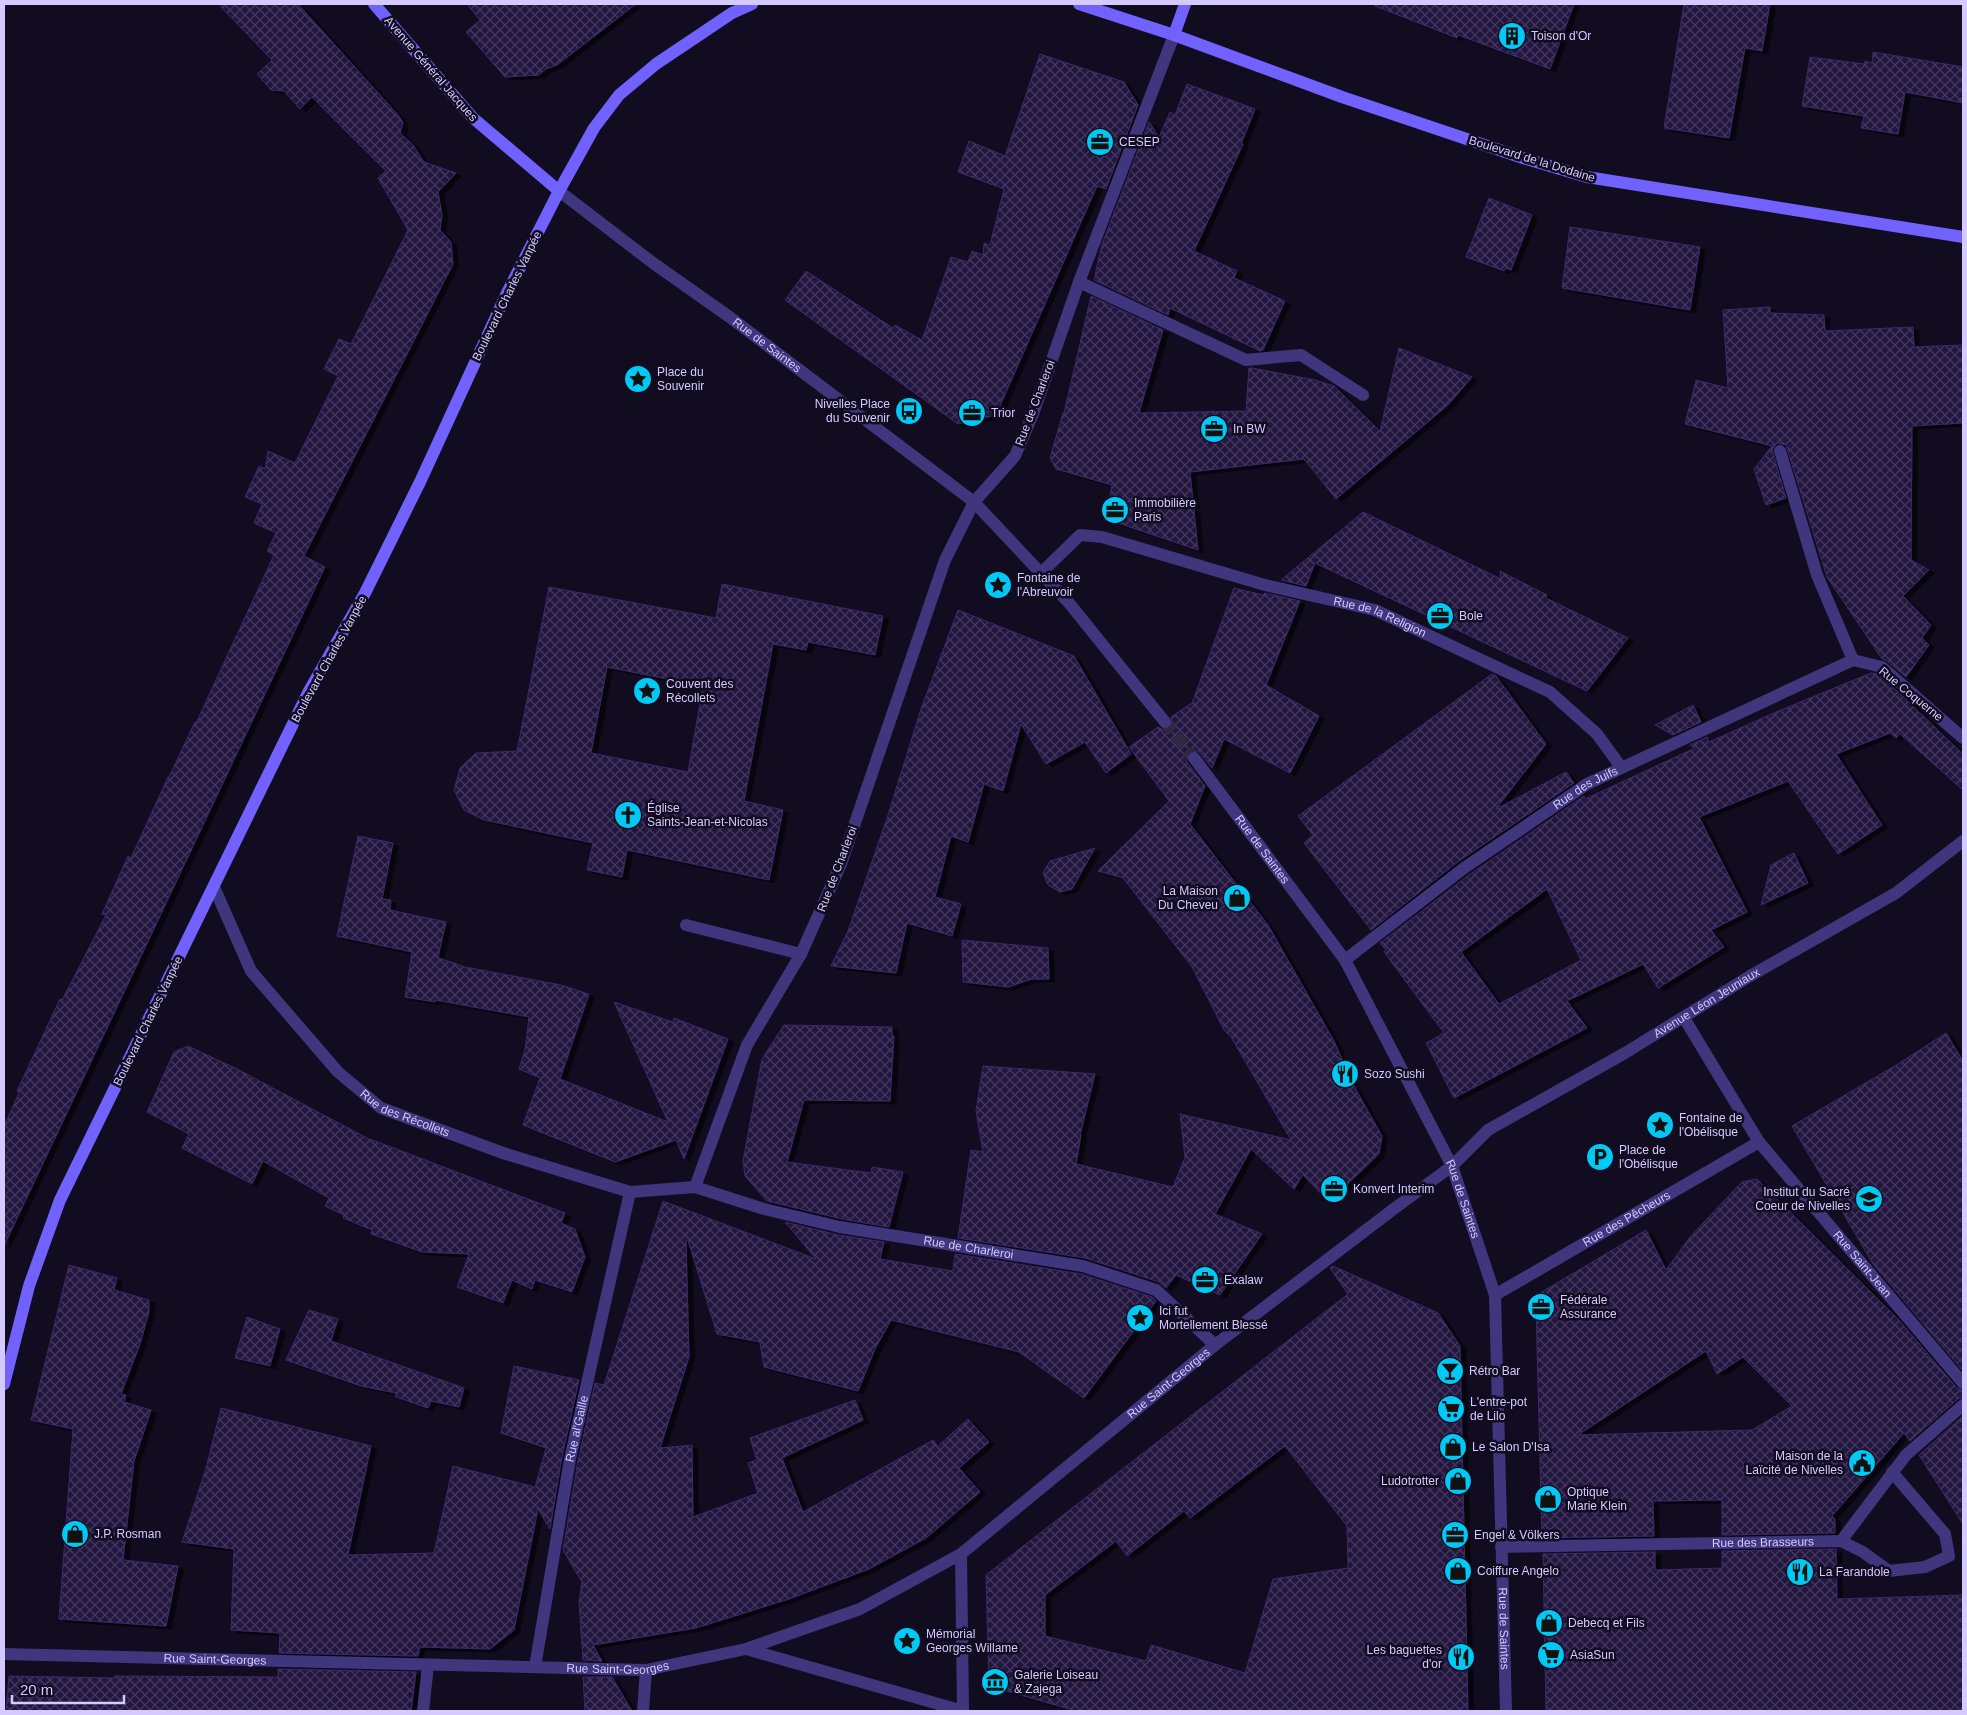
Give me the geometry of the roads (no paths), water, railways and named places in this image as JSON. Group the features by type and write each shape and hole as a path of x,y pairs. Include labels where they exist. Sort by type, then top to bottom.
{"main road":[{"name":"Avenue Général Jacques","path":"374,4 474,118 559,191"},
{"name":"Boulevard Charles Vanpée","path":"4,1384 29,1286 60,1200 309,691 366,593 420,482 507,293 559,191 594,128 619,96 656,64 732,13 752,4"},
{"path":"1079,4 1174,35 1185,4"},
{"name":"Boulevard de la Dodaine","path":"1174,35 1351,100 1523,158 1587,177 1963,237"}],"street":[{"name":"Rue de Charleroi","path":"1174,35 1079,282 1033,414 1014,456 974,502 945,560 841,864 801,954 747,1045 695,1187 840,1228 1082,1266 1156,1290 1214,1345"},
{"name":"Rue de Saintes","path":"559,191 653,263 731,318 974,502 1069,603 1165,722"},
{"path":"1079,282 1246,360 1300,354 1363,395"},
{"path":"1780,451 1817,575 1853,660"},
{"name":"Rue de la Religion","path":"1041,573 1080,535 1102,537 1265,585 1375,610 1550,692 1597,734 1621,767"},
{"name":"Rue Coquerne","path":"1853,660 1882,667 1963,738"},
{"name":"Rue des Juifs","path":"1345,960 1464,868 1587,784 1853,660"},
{"name":"Rue de Saintes","path":"1194,758 1345,960 1452,1166 1495,1295 1506,1711"},
{"name":"Avenue Léon Jeuniaux","path":"1452,1166 1488,1130 1684,1018 1750,976 1896,893 1963,841"},
{"name":"Rue des Récollets","path":"214,887 251,970 338,1072 381,1108 503,1154 630,1192 695,1187"},
{"path":"686,925 801,954"},
{"name":"Rue Saint-Jean","path":"1684,1018 1759,1142 1963,1383"},
{"name":"Rue des Pêcheurs","path":"1495,1295 1759,1142"},
{"name":"Rue Saint-Georges","path":"4,1654 646,1670 746,1649 860,1610 961,1554 1214,1345 1452,1166"},
{"name":"Rue al'Gaille","path":"535,1667 570,1459 630,1192"},
{"path":"1892,1472 1946,1534 1949,1556 1925,1568 1888,1571 1863,1552 1841,1541 1892,1472 1906,1455 1963,1406"},
{"name":"Rue des Brasseurs","path":"1502,1547 1841,1541"},
{"name":"Rue Saint-Georges","path":"746,1649 963,1711 961,1554"},
{"path":"423,1711 428,1665"},
{"path":"644,1711 646,1670"}],"tunnel":[{"path":"1165,722 1194,758"}],"place":[{"name":"Toison d'Or","path":"1512,36"},
{"name":"CESEP","path":"1100,142"},
{"name":"Place du Souvenir","path":"638,379"},
{"name":"Nivelles Place du Souvenir","path":"909,411"},
{"name":"Trior","path":"972,413"},
{"name":"In BW","path":"1214,429"},
{"name":"Immobilière Paris","path":"1115,510"},
{"name":"Fontaine de l'Abreuvoir","path":"998,585"},
{"name":"Bole","path":"1440,616"},
{"name":"Couvent des Récollets","path":"647,691"},
{"name":"Église Saints-Jean-et-Nicolas","path":"628,815"},
{"name":"La Maison Du Cheveu","path":"1237,898"},
{"name":"Sozo Sushi","path":"1345,1074"},
{"name":"Fontaine de l'Obélisque","path":"1660,1125"},
{"name":"Place de l'Obélisque","path":"1600,1157"},
{"name":"Konvert Interim","path":"1334,1189"},
{"name":"Institut du Sacré Coeur de Nivelles","path":"1869,1199"},
{"name":"Exalaw","path":"1205,1280"},
{"name":"Fédérale Assurance","path":"1541,1307"},
{"name":"Ici fut Mortellement Blessé","path":"1140,1318"},
{"name":"Rétro Bar","path":"1450,1371"},
{"name":"L'entre-pot de Lilo","path":"1451,1409"},
{"name":"Le Salon D'Isa","path":"1453,1447"},
{"name":"Maison de la Laïcité de Nivelles","path":"1862,1463"},
{"name":"Ludotrotter","path":"1458,1481"},
{"name":"Optique Marie Klein","path":"1548,1499"},
{"name":"J.P. Rosman","path":"75,1534"},
{"name":"Engel & Völkers","path":"1455,1535"},
{"name":"Coiffure Angelo","path":"1458,1571"},
{"name":"La Farandole","path":"1800,1572"},
{"name":"Debecq et Fils","path":"1549,1623"},
{"name":"Mémorial Georges Willame","path":"907,1641"},
{"name":"AsiaSun","path":"1551,1655"},
{"name":"Les baguettes d'or","path":"1461,1657"},
{"name":"Galerie Loiseau & Zajega","path":"995,1682"}]}
